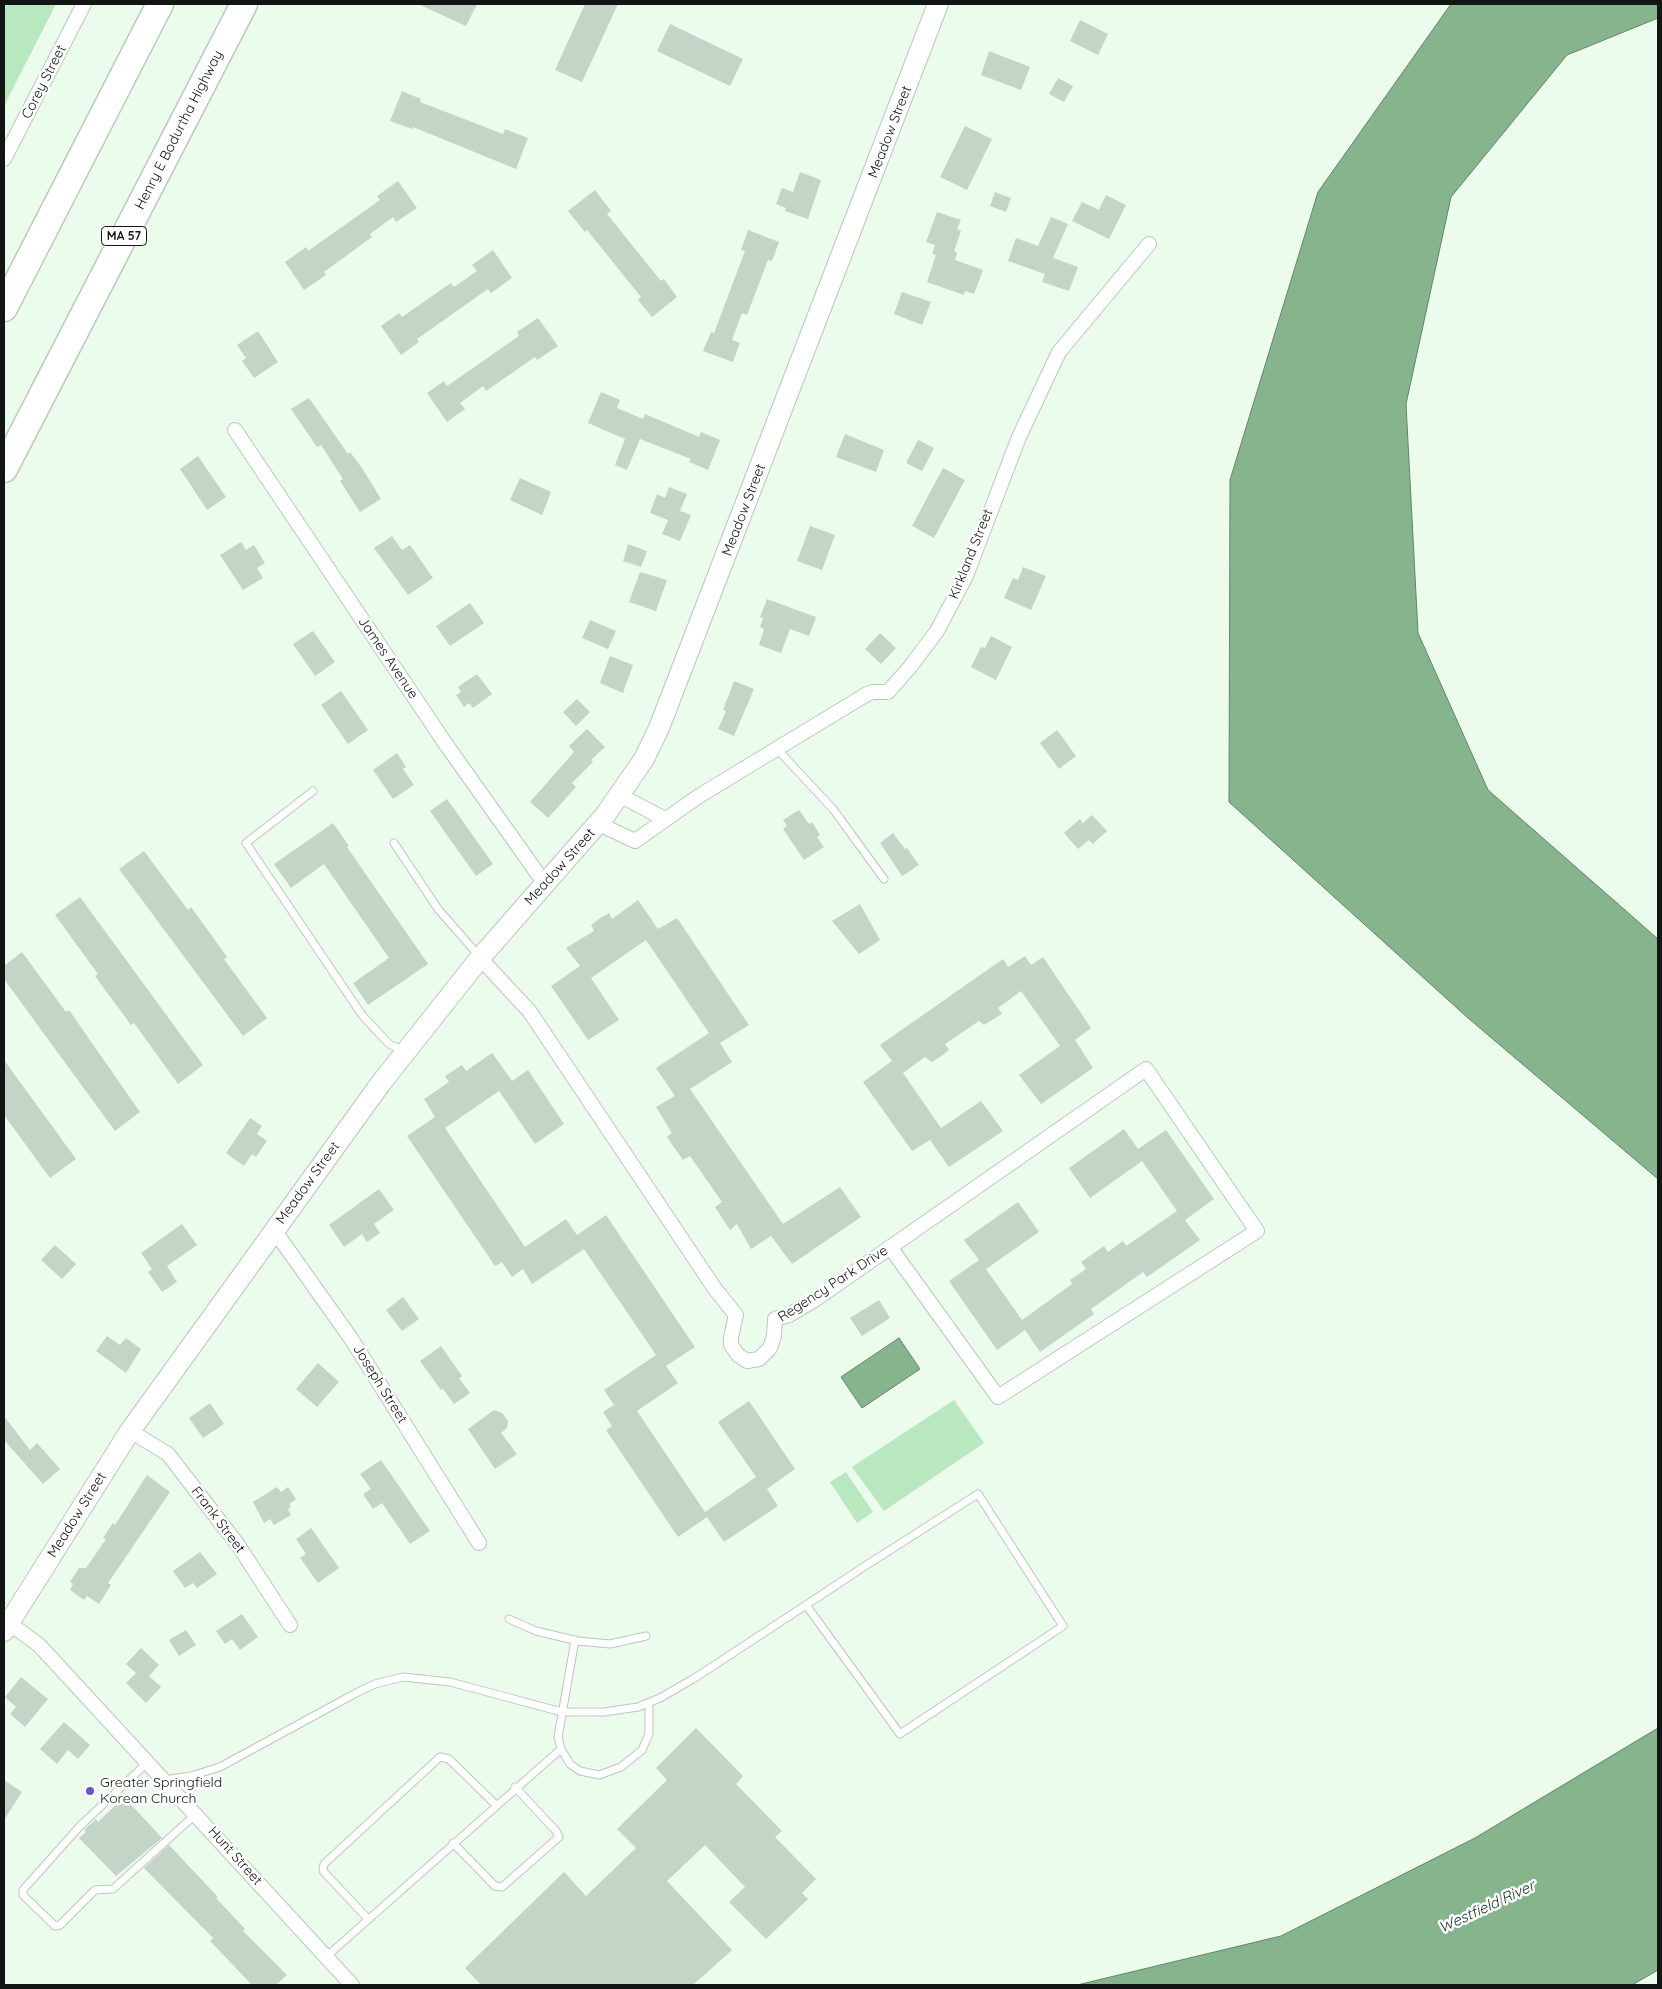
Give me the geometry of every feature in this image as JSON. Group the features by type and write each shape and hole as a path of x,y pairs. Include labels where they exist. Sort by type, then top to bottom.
{"highway":[{"path":"4,308 160,4"},
{"name":"Henry E Bodurtha Highway","path":"4,469 244,4"}],"street":[{"name":"Corey Street","path":"5,152 84,4"},
{"name":"Meadow Street","path":"6,1625 130,1431 404,1051 480,958 599,824 621,796 644,759 659,728 938,4"},
{"name":"Kirkland Street","path":"599,824 635,841 665,819 867,694 888,692 917,658 936,631 966,576 1019,437 1059,352 1149,244"},
{"name":"James Avenue","path":"235,430 445,743 545,884"},
{"path":"621,796 665,819"},
{"name":"Regency Park Drive","path":"480,958 530,1012 705,1274 736,1315 731,1332 731,1345 738,1356 752,1361 762,1357 773,1343 775,1319 798,1310 1146,1069 1257,1231 998,1397 890,1247"},
{"name":"Joseph Street","path":"274,1230 352,1340 479,1543"},
{"name":"Frank Street","path":"130,1431 168,1454 238,1545 290,1625"},
{"name":"Hunt Street","path":"6,1625 39,1645 352,1985"}],"lane":[{"path":"777,749 833,809 884,878"},
{"path":"313,791 246,843 362,1014 389,1044 404,1051"},
{"path":"394,843 438,909 480,958"},
{"path":"163,1780 205,1773 220,1767 356,1693 384,1681 403,1676 450,1682 562,1712 616,1711 649,1703 687,1683 806,1605 978,1494 1063,1626 900,1734 806,1605"},
{"path":"508,1619 536,1631 575,1640 610,1644 646,1636"},
{"path":"575,1640 558,1737 561,1749 570,1764 580,1771 599,1775 621,1767 642,1750 649,1734 649,1703"},
{"path":"326,1957 515,1787 561,1749"},
{"path":"368,1919 323,1871 324,1864 440,1757 449,1759 496,1805"},
{"path":"148,1762 80,1826 22,1892 55,1926 60,1925 95,1890 102,1888 113,1889 196,1814"},
{"path":"453,1843 495,1886 502,1887 559,1837 556,1831 515,1787"}],"shaded area":[{"path":"4,4 56,4 4,106"},
{"path":"954,1400 984,1443 884,1511 852,1467"},
{"path":"846,1472 873,1512 857,1523 830,1482"}],"water":[{"path":"1451,4 1658,4 1658,18 1567,55 1451,197 1406,404 1418,633 1488,790 1658,939 1658,1179 1468,1018 1229,802 1230,480 1318,192"},
{"path":"899,1338 920,1369 862,1408 841,1377"},
{"name":"Westfield River","path":"1658,1728 1658,1970 1632,1985 1077,1985 1281,1936 1475,1838"}],"building":[{"path":"418,4 477,4 466,26"},
{"path":"585,4 618,4 582,82 555,70"},
{"path":"1080,20 1108,34 1098,55 1070,41"},
{"path":"670,24 743,59 730,86 657,51"},
{"path":"989,51 1030,67 1021,90 981,75"},
{"path":"1058,78 1073,86 1064,102 1049,94"},
{"path":"402,91 421,99 420,102 503,134 505,129 528,138 516,169 413,127 412,129 390,121"},
{"path":"965,126 992,139 967,190 940,177"},
{"path":"800,172 821,180 808,219 785,211 786,208 776,204 782,188 793,192"},
{"path":"398,181 417,208 396,222 393,217 370,234 372,237 324,272 326,275 304,290 285,262 306,247 308,251 380,200 377,196"},
{"path":"595,190 611,211 607,214 661,281 664,279 677,297 652,317 638,300 641,297 587,230 585,232 568,211"},
{"path":"995,192 1011,198 1006,212 990,206"},
{"path":"1106,195 1126,205 1109,239 1072,221 1082,202 1099,210"},
{"path":"937,212 961,220 957,229 961,231 954,251 957,253 955,260 983,270 974,294 965,291 964,295 927,282 936,255 932,254 935,245 926,242"},
{"path":"1051,217 1068,224 1053,258 1078,267 1069,291 1042,282 1045,274 1008,261 1016,238 1038,246"},
{"path":"748,230 779,242 772,261 768,260 747,315 742,313 732,340 740,343 733,362 703,351 711,332 714,333 745,251 741,250"},
{"path":"493,250 512,278 491,293 488,289 417,339 419,342 401,355 381,326 399,313 402,317 451,283 454,287 477,271 472,265"},
{"path":"902,292 931,302 922,325 894,314"},
{"path":"538,318 558,346 537,360 535,357 486,391 483,386 460,403 465,409 447,422 427,393 444,381 447,386 519,336 517,332"},
{"path":"258,331 278,362 254,378 242,361 246,358 237,345"},
{"path":"601,392 620,400 617,408 643,419 645,414 699,437 701,432 720,440 708,470 689,462 691,459 640,439 627,470 615,465 625,439 588,423"},
{"path":"309,398 348,454 350,452 362,468 381,499 360,512 340,481 343,479 321,445 317,447 291,409"},
{"path":"845,434 884,450 876,472 836,457"},
{"path":"918,440 934,448 922,471 906,463"},
{"path":"198,456 226,497 207,510 180,469"},
{"path":"943,468 965,480 934,538 912,526"},
{"path":"520,478 551,492 542,515 510,500"},
{"path":"669,487 687,494 680,511 691,515 680,541 662,534 668,520 650,513 657,494 665,498"},
{"path":"810,526 835,535 822,570 797,561"},
{"path":"392,536 402,550 410,545 433,578 408,595 374,548"},
{"path":"241,542 246,550 254,545 265,563 257,568 263,578 243,590 220,555"},
{"path":"628,544 647,551 641,567 623,561"},
{"path":"1023,567 1046,576 1031,610 1004,598 1013,578 1018,580"},
{"path":"640,572 667,580 656,611 629,602"},
{"path":"767,599 816,617 809,636 790,629 781,653 759,645 764,629 760,627 763,618 760,617"},
{"path":"470,603 484,623 450,646 436,626"},
{"path":"590,620 616,631 608,649 582,638"},
{"path":"313,631 335,662 315,676 293,644"},
{"path":"880,633 896,648 881,664 865,649"},
{"path":"991,636 1012,647 996,680 971,667 981,647 985,648"},
{"path":"610,656 633,665 623,693 600,683"},
{"path":"477,674 492,694 473,708 469,703 464,707 456,695 461,692 458,687"},
{"path":"734,681 754,689 734,736 718,729 726,711 723,710"},
{"path":"341,691 368,730 348,744 321,705"},
{"path":"577,699 590,712 576,726 563,712"},
{"path":"587,729 605,747 591,760 593,762 572,783 576,787 548,818 530,802 574,752 569,746"},
{"path":"1057,730 1076,756 1059,769 1040,743"},
{"path":"397,753 406,767 403,769 414,785 393,799 373,770"},
{"path":"447,799 493,864 476,876 430,811"},
{"path":"799,810 809,824 812,822 820,835 817,837 824,847 804,860 783,829 787,826 783,820"},
{"path":"1092,815 1107,831 1093,844 1089,840 1078,849 1064,833 1080,819 1083,823"},
{"path":"333,823 349,846 347,847 428,964 368,1005 353,983 389,958 324,864 291,888 274,864"},
{"path":"893,833 919,865 902,876 880,843"},
{"path":"144,851 188,910 191,907 227,957 224,959 267,1018 243,1036 119,869"},
{"path":"80,897 203,1065 178,1084 134,1023 131,1025 95,976 98,974 55,915"},
{"path":"638,900 658,929 677,918 749,1025 720,1043 732,1062 690,1089 783,1224 840,1187 861,1217 792,1264 771,1236 751,1249 737,1224 730,1230 715,1207 722,1202 690,1156 683,1160 667,1137 672,1133 656,1107 675,1096 656,1068 709,1033 646,940 591,978 619,1020 588,1040 551,986 580,966 566,948 594,931 591,925 600,918 609,913 612,919"},
{"path":"860,904 880,940 859,954 832,921"},
{"path":"22,952 66,1012 69,1010 140,1112 115,1131 4,979 4,966"},
{"path":"1025,956 1031,965 1043,957 1091,1028 1075,1040 1093,1068 1041,1104 1019,1075 1060,1046 1021,991 998,1008 1002,1014 984,1025 979,1021 945,1044 949,1050 940,1057 932,1062 925,1057 903,1073 941,1128 981,1101 1003,1131 949,1167 930,1140 912,1151 863,1082 892,1061 880,1045 1003,959 1008,967"},
{"path":"492,1053 512,1081 528,1070 564,1124 535,1144 499,1091 445,1128 525,1247 566,1219 577,1235 606,1215 695,1347 666,1366 678,1383 637,1411 705,1512 756,1477 718,1422 749,1401 795,1469 767,1489 778,1506 724,1542 707,1517 678,1537 606,1430 612,1426 603,1412 614,1405 604,1390 656,1355 584,1249 532,1284 523,1269 512,1277 502,1262 495,1266 407,1136 435,1117 424,1099 449,1082 445,1076 462,1065 466,1071"},
{"path":"4,1060 76,1159 50,1178 4,1115"},
{"path":"250,1118 262,1126 257,1134 267,1141 256,1157 252,1154 244,1166 226,1153"},
{"path":"1124,1129 1138,1149 1166,1130 1214,1199 1185,1220 1200,1240 1147,1277 1143,1272 1091,1309 1094,1314 1040,1352 1025,1330 997,1350 949,1281 979,1260 964,1240 1018,1202 1039,1232 986,1269 1022,1320 1072,1284 1070,1280 1086,1269 1081,1262 1104,1246 1108,1252 1123,1241 1126,1246 1177,1211 1142,1161 1090,1198 1069,1168"},
{"path":"379,1189 394,1210 374,1224 380,1233 367,1242 362,1234 344,1247 329,1225"},
{"path":"182,1224 197,1245 167,1266 177,1282 162,1292 148,1272 152,1269 141,1253"},
{"path":"55,1245 76,1264 62,1279 41,1260"},
{"path":"403,1297 419,1319 402,1331 386,1310"},
{"path":"879,1300 890,1318 862,1336 850,1318"},
{"path":"107,1336 120,1345 126,1338 141,1349 126,1373 96,1351"},
{"path":"441,1346 462,1376 459,1378 470,1393 454,1404 443,1389 441,1390 420,1361"},
{"path":"318,1363 339,1382 317,1407 296,1389"},
{"path":"210,1403 224,1424 203,1438 189,1418"},
{"path":"494,1410 502,1413 508,1421 507,1428 501,1433 517,1454 495,1469 468,1429"},
{"path":"4,1416 30,1450 37,1443 60,1469 43,1484 4,1440"},
{"path":"381,1460 430,1531 410,1544 382,1503 373,1509 363,1494 371,1489 360,1474"},
{"path":"147,1475 170,1492 108,1583 111,1585 99,1604 87,1596 84,1600 70,1590 73,1584 70,1582 79,1568 86,1568 106,1539 103,1538 113,1523 115,1525"},
{"path":"277,1487 281,1492 288,1487 296,1499 289,1504 291,1507 288,1509 291,1515 274,1525 270,1519 264,1523 253,1502"},
{"path":"311,1528 339,1568 318,1583 300,1558 306,1554 296,1539"},
{"path":"200,1552 217,1574 197,1588 193,1583 185,1588 173,1571"},
{"path":"242,1614 258,1637 240,1650 232,1639 225,1644 216,1631"},
{"path":"186,1630 196,1645 179,1656 169,1640"},
{"path":"141,1648 159,1665 149,1676 161,1687 146,1703 126,1683 136,1673 126,1664"},
{"path":"21,1677 48,1699 25,1727 10,1714 16,1707 5,1697"},
{"path":"64,1722 90,1745 78,1759 68,1750 57,1764 40,1749"},
{"path":"696,1728 743,1776 736,1784 782,1831 775,1837 816,1879 802,1893 808,1899 766,1939 729,1902 745,1887 705,1845 667,1881 732,1950 693,1985 481,1985 465,1968 564,1872 586,1896 636,1848 617,1829 667,1780 656,1768"},
{"path":"4,1780 22,1792 4,1820"},
{"path":"124,1797 162,1838 116,1876 79,1838 86,1832 84,1830 96,1819 98,1822"},
{"path":"169,1845 218,1897 216,1898 245,1929 243,1931 287,1975 276,1985 252,1985 210,1941 213,1938 144,1868"}],"place":[{"name":"Greater Springfield Korean Church","path":"90,1791"}]}
